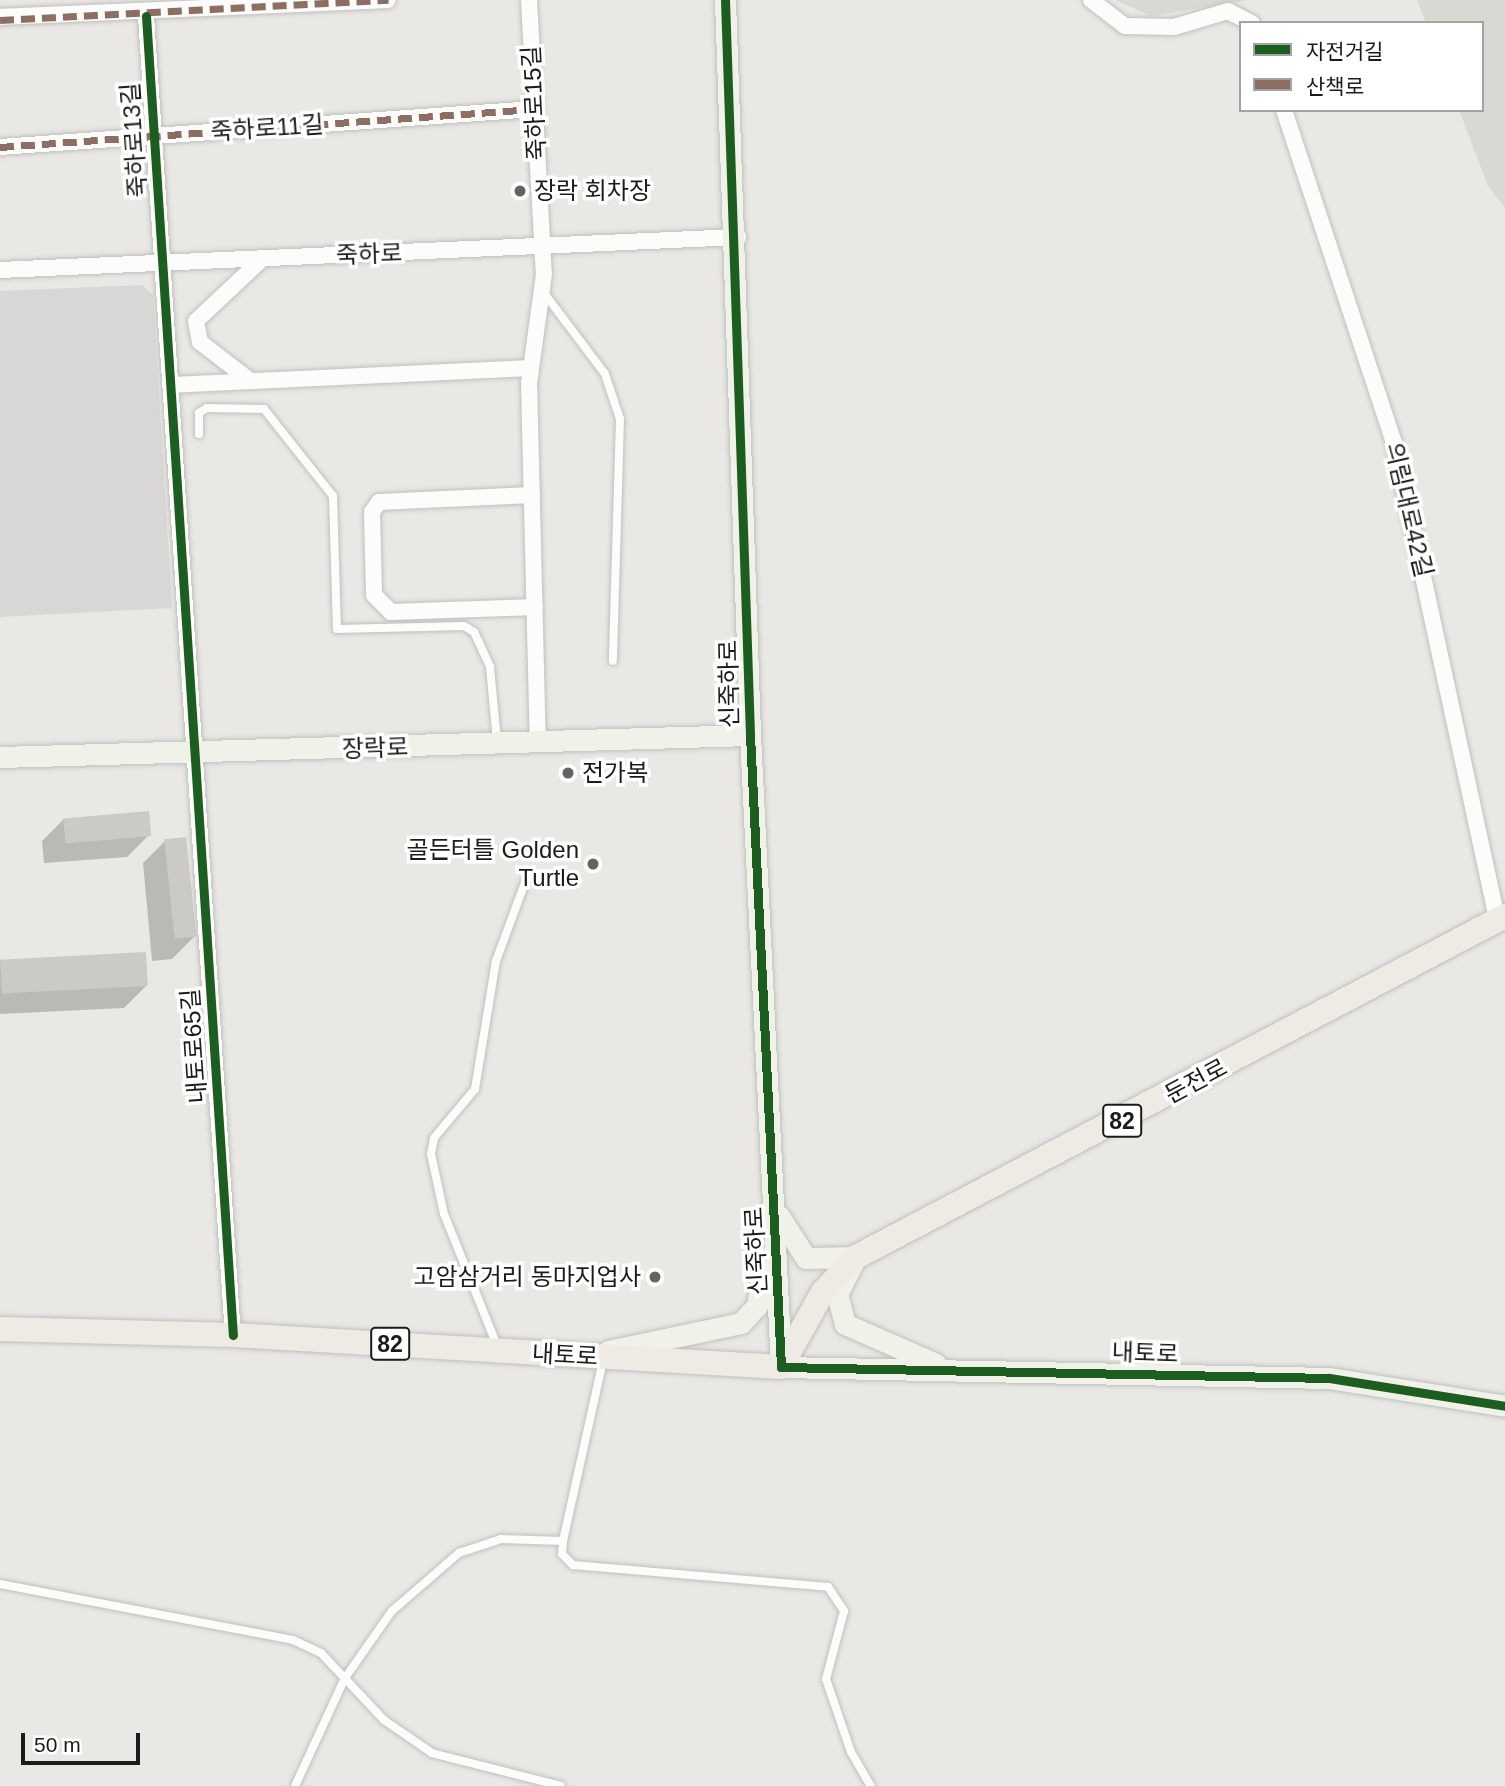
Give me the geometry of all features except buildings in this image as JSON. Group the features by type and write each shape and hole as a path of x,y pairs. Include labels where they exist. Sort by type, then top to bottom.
{"main road":[{"name":"둔전로","path":"780,1367 824,1292 856,1257 1501,918"},
{"name":"내토로","path":"0,1329 233,1335 780,1367"}],"street":[{"path":"0,18 146,16 245,4 388,0"},
{"name":"죽하로15길","path":"528,0 543,247 542,290 530,368 538,742"},
{"name":"신죽하로","path":"725,0 738,237 750,735 780,1367"},
{"path":"1091,0 1125,26 1174,27 1228,11 1248,21"},
{"name":"죽하로13길","path":"146,16 170,385"},
{"name":"죽하로11길","path":"0,147 534,109"},
{"name":"의림대로42길","path":"1285,112 1394,442 1501,918"},
{"name":"죽하로","path":"0,270 738,237"},
{"path":"254,382 219,362 200,342 196,321 263,258"},
{"path":"170,385 530,368"},
{"name":"내토로65길","path":"170,385 233,1335"},
{"path":"532,495 379,502 372,512 374,581 380,607 391,612 535,607"},
{"name":"장락로","path":"0,757 193,754 750,735"},
{"path":"772,1202 789,1240 806,1258 856,1257 838,1294 845,1325 948,1368"},
{"path":"593,1356 707,1333 751,1314 760,1295 772,1202"},
{"name":"내토로","path":"780,1367 948,1368 1329,1378 1505,1406"}],"lane":[{"path":"542,290 605,374 620,419 613,661"},
{"path":"199,434 199,412 207,408 264,409 333,496 337,629 464,626 474,632 490,667 497,744"},
{"path":"499,1351 444,1214 431,1154 433,1138 475,1089 496,961 527,877"},
{"path":"593,1356 562,1554 573,1564 771,1579 836,1592 844,1611 826,1679 851,1752 871,1786"},
{"path":"295,1786 345,1678 392,1611 459,1553 501,1539 563,1541"},
{"path":"0,1584 273,1634 321,1653 390,1725 432,1753 561,1786"}],"shaded area":[{"path":"1115,0 1249,0 1151,16"},
{"path":"1417,0 1505,0 1505,208 1488,186 1460,112 1484,112 1484,21 1425,21"},
{"path":"142,285 153,295 172,608 0,617 0,291"}],"marked path":[{"path":"0,20 388,0"},
{"path":"0,147 534,109"}],"cycle path":[{"path":"725,0 750,735 781,1367 1329,1378 1505,1406"},
{"path":"146,16 233,1335"}],"place":[{"name":"장락 회차장","path":"520,191"},
{"name":"전가복","path":"568,773"},
{"name":"골든터틀 Golden Turtle","path":"593,864"},
{"name":"고암삼거리 동마지업사","path":"655,1277"}]}
